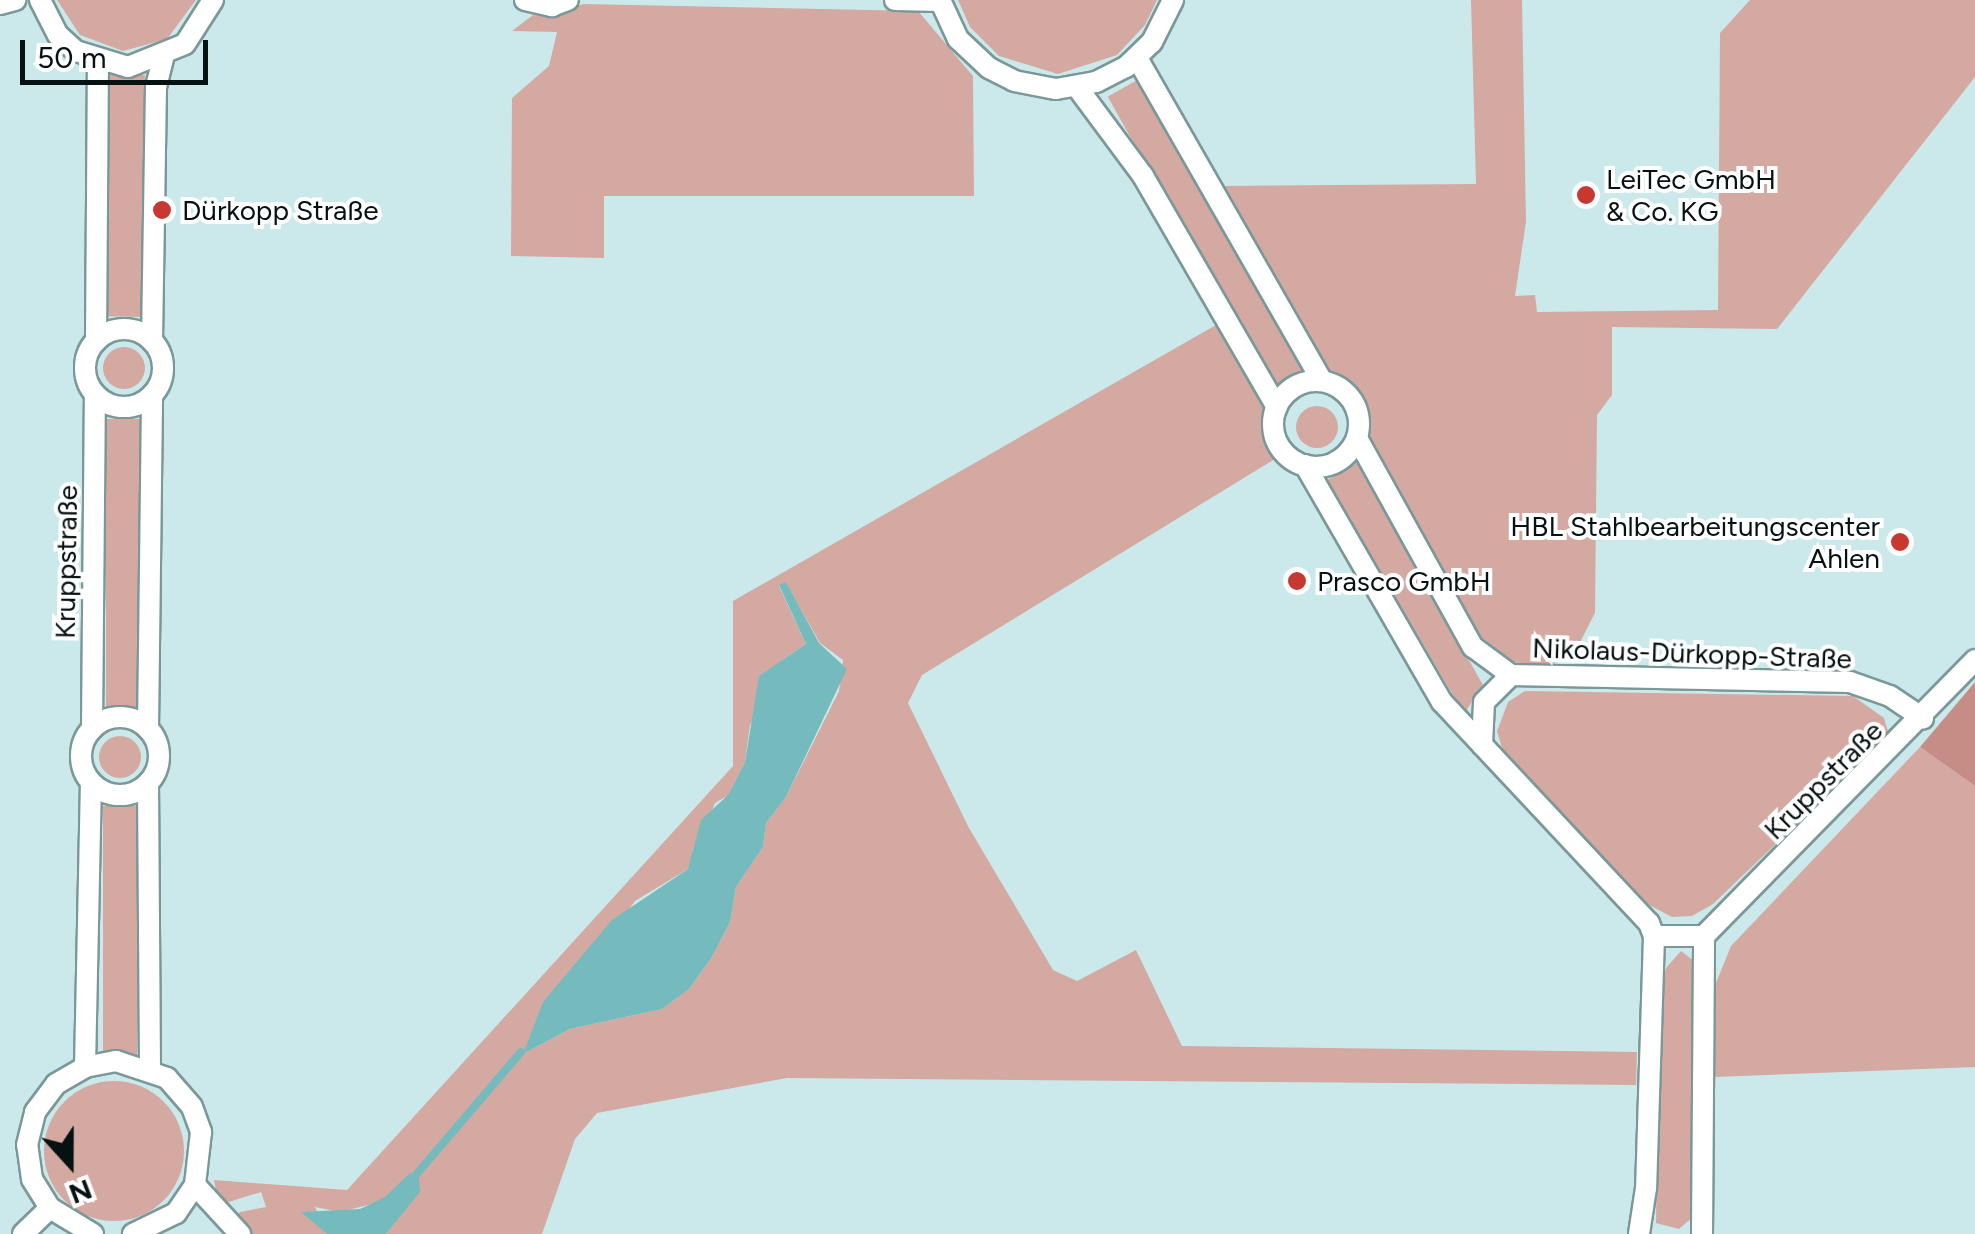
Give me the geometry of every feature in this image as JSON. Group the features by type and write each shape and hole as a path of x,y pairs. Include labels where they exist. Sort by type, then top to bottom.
{"street":[{"path":"0,4 15,0"},
{"path":"40,0 58,36 98,62 128,67 163,58 185,44 215,0"},
{"path":"525,0 552,6 568,0"},
{"path":"895,0 940,0 958,39 989,68 1034,86 1077,87 1137,58 1173,0"},
{"path":"150,1069 148,783 158,762 148,729 152,396 163,374 152,341 156,88 163,58"},
{"name":"Nikolaus-Dürkopp-Straße","path":"1137,58 1322,382 1353,402 1357,438 1472,647 1511,675 1850,682 1890,696 1923,718"},
{"name":"Kruppstraße","path":"85,1067 91,783 81,756 92,729 95,394 85,368 96,341 98,62"},
{"path":"1077,87 1142,176 1277,407 1281,449 1306,466 1442,702 1640,908 1654,936 1646,1188 1639,1234"},
{"path":"96,341 125,330 152,341"},
{"path":"1277,407 1293,388 1322,382"},
{"path":"95,394 124,407 152,396"},
{"path":"1306,466 1338,461 1357,438"},
{"name":"Kruppstraße","path":"1704,936 1923,718 1975,660"},
{"name":"Nikolaus-Dürkopp-Straße","path":"1482,746 1484,702 1511,675"},
{"path":"92,729 121,718 148,729"},
{"path":"91,783 120,796 148,783"},
{"path":"1654,936 1704,936 1702,1234"},
{"path":"93,1234 50,1208 32,1179 27,1145 46,1098 85,1067 116,1061 150,1069 192,1108 201,1132 195,1185 176,1212 145,1233"},
{"path":"195,1185 240,1234"},
{"path":"23,1234 50,1208"}],"shaded area":[{"path":"57,0 196,0 167,39 123,51 80,35"},
{"path":"958,0 1157,0 1145,25 1117,55 1058,74 999,56 970,27"},
{"path":"1471,0 1522,0 1526,222 1515,296 1535,295 1537,312 1718,310 1720,33 1750,0 1975,0 1975,77 1777,329 1612,327 1612,395 1597,415 1595,613 1575,652 1544,668 1514,662 1473,631 1365,440 1365,406 1351,389 1332,380 1222,186 1476,184"},
{"path":"583,4 918,11 973,76 974,196 604,196 604,258 511,256 512,98 549,66 557,32 512,31 533,15 549,17"},
{"path":"108,74 145,75 141,317 104,316"},
{"path":"1141,78 1305,374 1272,393 1108,96"},
{"path":"1216,325 1269,412 1278,457 922,675 908,703 969,828 1053,970 1077,981 1136,950 1182,1046 1637,1052 1636,1085 787,1078 597,1113 575,1139 542,1234 386,1234 419,1192 340,1212 315,1207 328,1234 247,1234 233,1220 240,1212 266,1207 261,1192 219,1205 214,1180 347,1190 733,766 733,601","holes":["786,583 820,643 843,660 839,691 786,797 766,823 763,847 736,887 730,922 689,989 662,1009 570,1029 523,1054 635,901 688,869 715,803 729,795 745,762 750,725 784,659 806,644 779,586"]},
{"path":"124,347 139,353 145,368 139,383 124,389 109,383 103,368 109,353"},
{"path":"1317,406 1332,412 1338,427 1332,442 1317,448 1302,442 1296,427 1302,412"},
{"path":"106,419 141,419 141,709 106,709"},
{"path":"1357,463 1483,685 1464,714 1327,480"},
{"path":"1975,682 1975,786 1920,747"},
{"path":"1525,691 1853,696 1884,718 1889,735 1713,904 1692,916 1672,917 1649,905 1504,755 1497,731 1508,702"},
{"path":"120,736 135,742 141,757 135,772 120,778 105,772 99,757 105,742"},
{"path":"1920,747 1975,786 1975,1067 1715,1077 1716,983 1731,946"},
{"path":"103,806 137,806 137,1055 103,1055"},
{"path":"1681,951 1694,961 1693,1217 1679,1229 1656,1223 1659,993 1666,968"},
{"path":"114,1081 141,1086 164,1101 179,1124 184,1151 179,1178 164,1201 141,1216 114,1221 87,1216 64,1201 49,1178 44,1151 49,1124 64,1101 87,1086"}],"water":[{"path":"786,582 819,643 847,669 786,797 766,823 763,847 736,887 730,922 712,957 689,989 662,1009 570,1029 523,1054 543,1002 612,920 688,869 701,820 729,794 745,762 759,676 806,644 779,585"},
{"path":"410,1173 419,1179 420,1192 386,1234 327,1234 301,1212 360,1209 385,1197"}],"waterway":[{"path":"415,1176 521,1052"}],"place":[{"name":"LeiTec GmbH & Co. KG","path":"1586,195"},
{"name":"Dürkopp Straße","path":"162,210"},
{"name":"HBL Stahlbearbeitungscenter Ahlen","path":"1900,542"},
{"name":"Prasco GmbH","path":"1297,581"}]}
